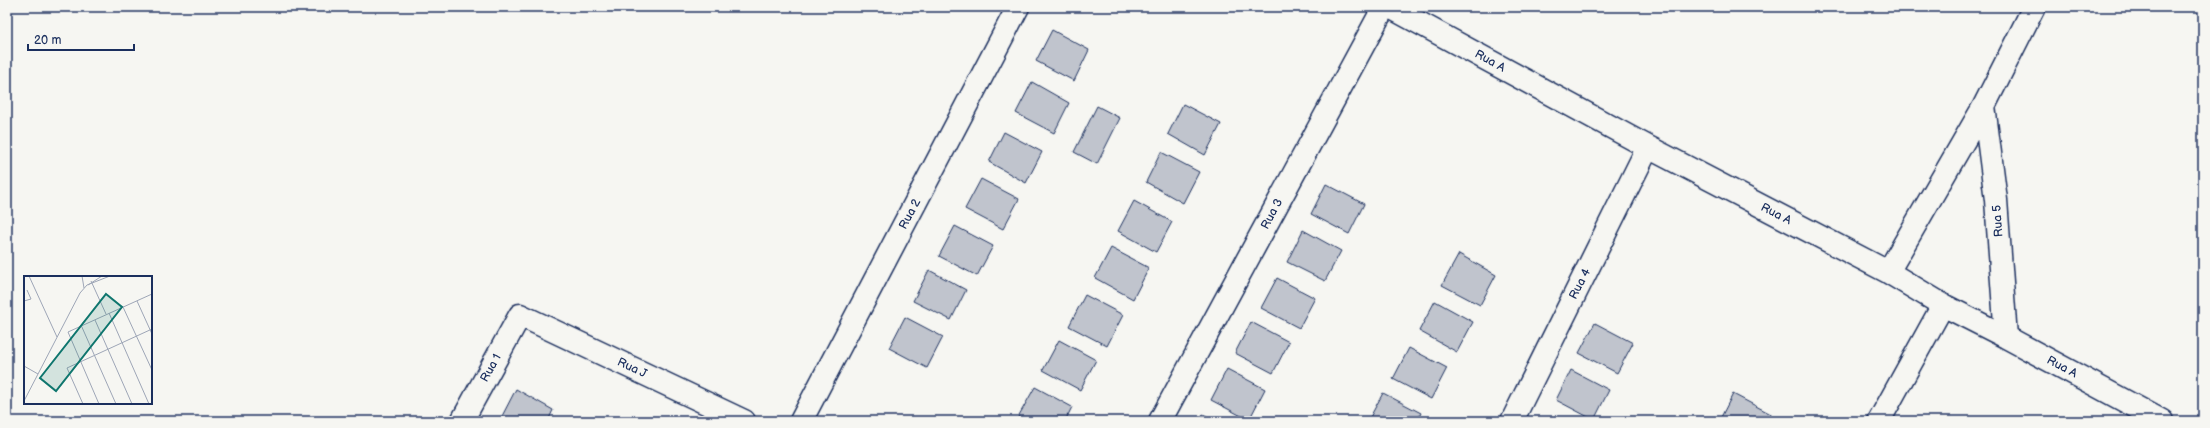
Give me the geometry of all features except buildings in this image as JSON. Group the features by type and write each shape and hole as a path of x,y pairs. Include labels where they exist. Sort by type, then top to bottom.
{"street":[{"name":"Rua 2","path":"801,421 1018,7"},
{"name":"Rua 3","path":"1160,421 1384,7"},
{"name":"Rua A","path":"1390,7 1648,147 1888,272 1943,305 2006,337 2162,421"},
{"path":"1888,272 1984,106 2034,7"},
{"name":"Rua 5","path":"1984,106 1996,200 2006,337"},
{"name":"Rua 4","path":"1512,421 1648,147"},
{"path":"1879,421 1943,305"},
{"name":"Rua 1","path":"462,421 520,315"},
{"name":"Rua J","path":"520,315 744,421"}]}
